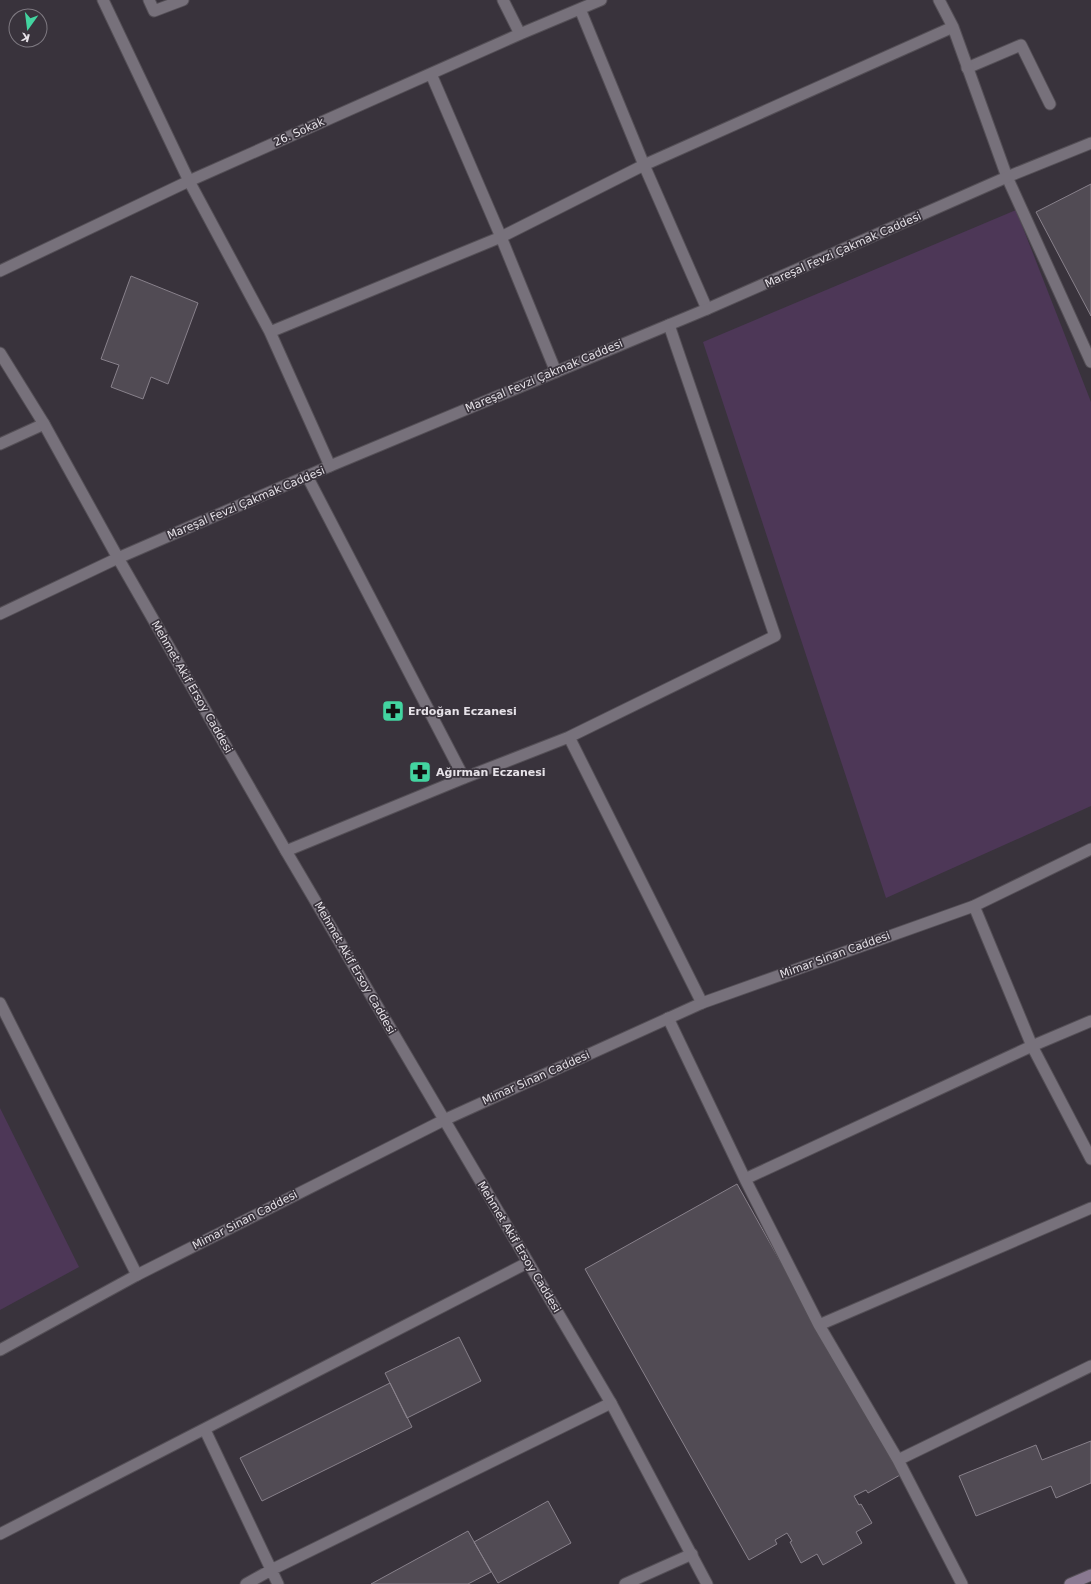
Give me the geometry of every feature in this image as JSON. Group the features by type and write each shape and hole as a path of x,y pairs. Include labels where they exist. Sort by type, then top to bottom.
{"main road":[{"path":"1070,1584 1091,1575"}],"street":[{"path":"103,0 189,181 270,332 330,466"},
{"path":"149,0 154,12 184,0"},
{"path":"503,0 520,34"},
{"name":"26. Sokak","path":"0,271 189,181 520,34 601,0"},
{"path":"939,0 953,27 1007,177 1091,362"},
{"path":"580,9 644,165 707,309"},
{"path":"270,332 501,237 644,165 953,27"},
{"path":"967,68 1021,45 1050,104"},
{"path":"431,74 501,237 556,372"},
{"name":"Mareşal Fevzi Çakmak Caddesi","path":"0,614 118,558 306,476 707,309 1007,177 1091,143"},
{"path":"286,851 568,737 775,636 669,325"},
{"name":"Mehmet Akif Ersoy Caddesi","path":"0,353 44,424 118,558 286,851 611,1403 707,1584"},
{"path":"0,444 44,424"},
{"path":"306,476 464,778"},
{"path":"568,737 702,1003"},
{"name":"Mimar Sinan Caddesi","path":"0,1350 136,1275 444,1120 702,1003 974,906 1091,849"},
{"path":"974,906 1032,1046 1091,1159"},
{"path":"0,1003 136,1275"},
{"path":"668,1018 744,1179 819,1325 898,1460 962,1584"},
{"path":"744,1179 1091,1020"},
{"path":"819,1325 1091,1208"},
{"path":"0,1534 528,1263"},
{"path":"898,1460 1091,1366"},
{"path":"246,1584 271,1570 611,1403"},
{"path":"205,1430 278,1584"},
{"path":"625,1584 692,1554"}],"shaded area":[{"path":"1016,210 1091,402 1091,806 886,898 703,342"},
{"path":"0,1108 79,1267 0,1310"}],"building":[{"path":"1091,184 1091,316 1036,212"},
{"path":"131,276 198,303 168,384 151,377 143,399 111,387 119,365 101,359"},
{"path":"737,1184 900,1475 868,1493 866,1490 854,1496 859,1505 861,1504 872,1523 856,1532 862,1543 823,1565 817,1554 801,1563 787,1533 775,1540 777,1544 749,1560 585,1269"},
{"path":"459,1337 481,1381 407,1418 385,1373"},
{"path":"390,1383 412,1427 262,1501 240,1458"},
{"path":"1091,1441 1091,1483 1056,1498 1051,1486 976,1516 959,1476 1036,1445 1042,1460"},
{"path":"548,1501 571,1543 498,1583 474,1542"},
{"path":"468,1531 491,1572 468,1584 371,1584"}],"place":[{"name":"Erdoğan Eczanesi","path":"393,711"},
{"name":"Ağırman Eczanesi","path":"420,772"}]}
